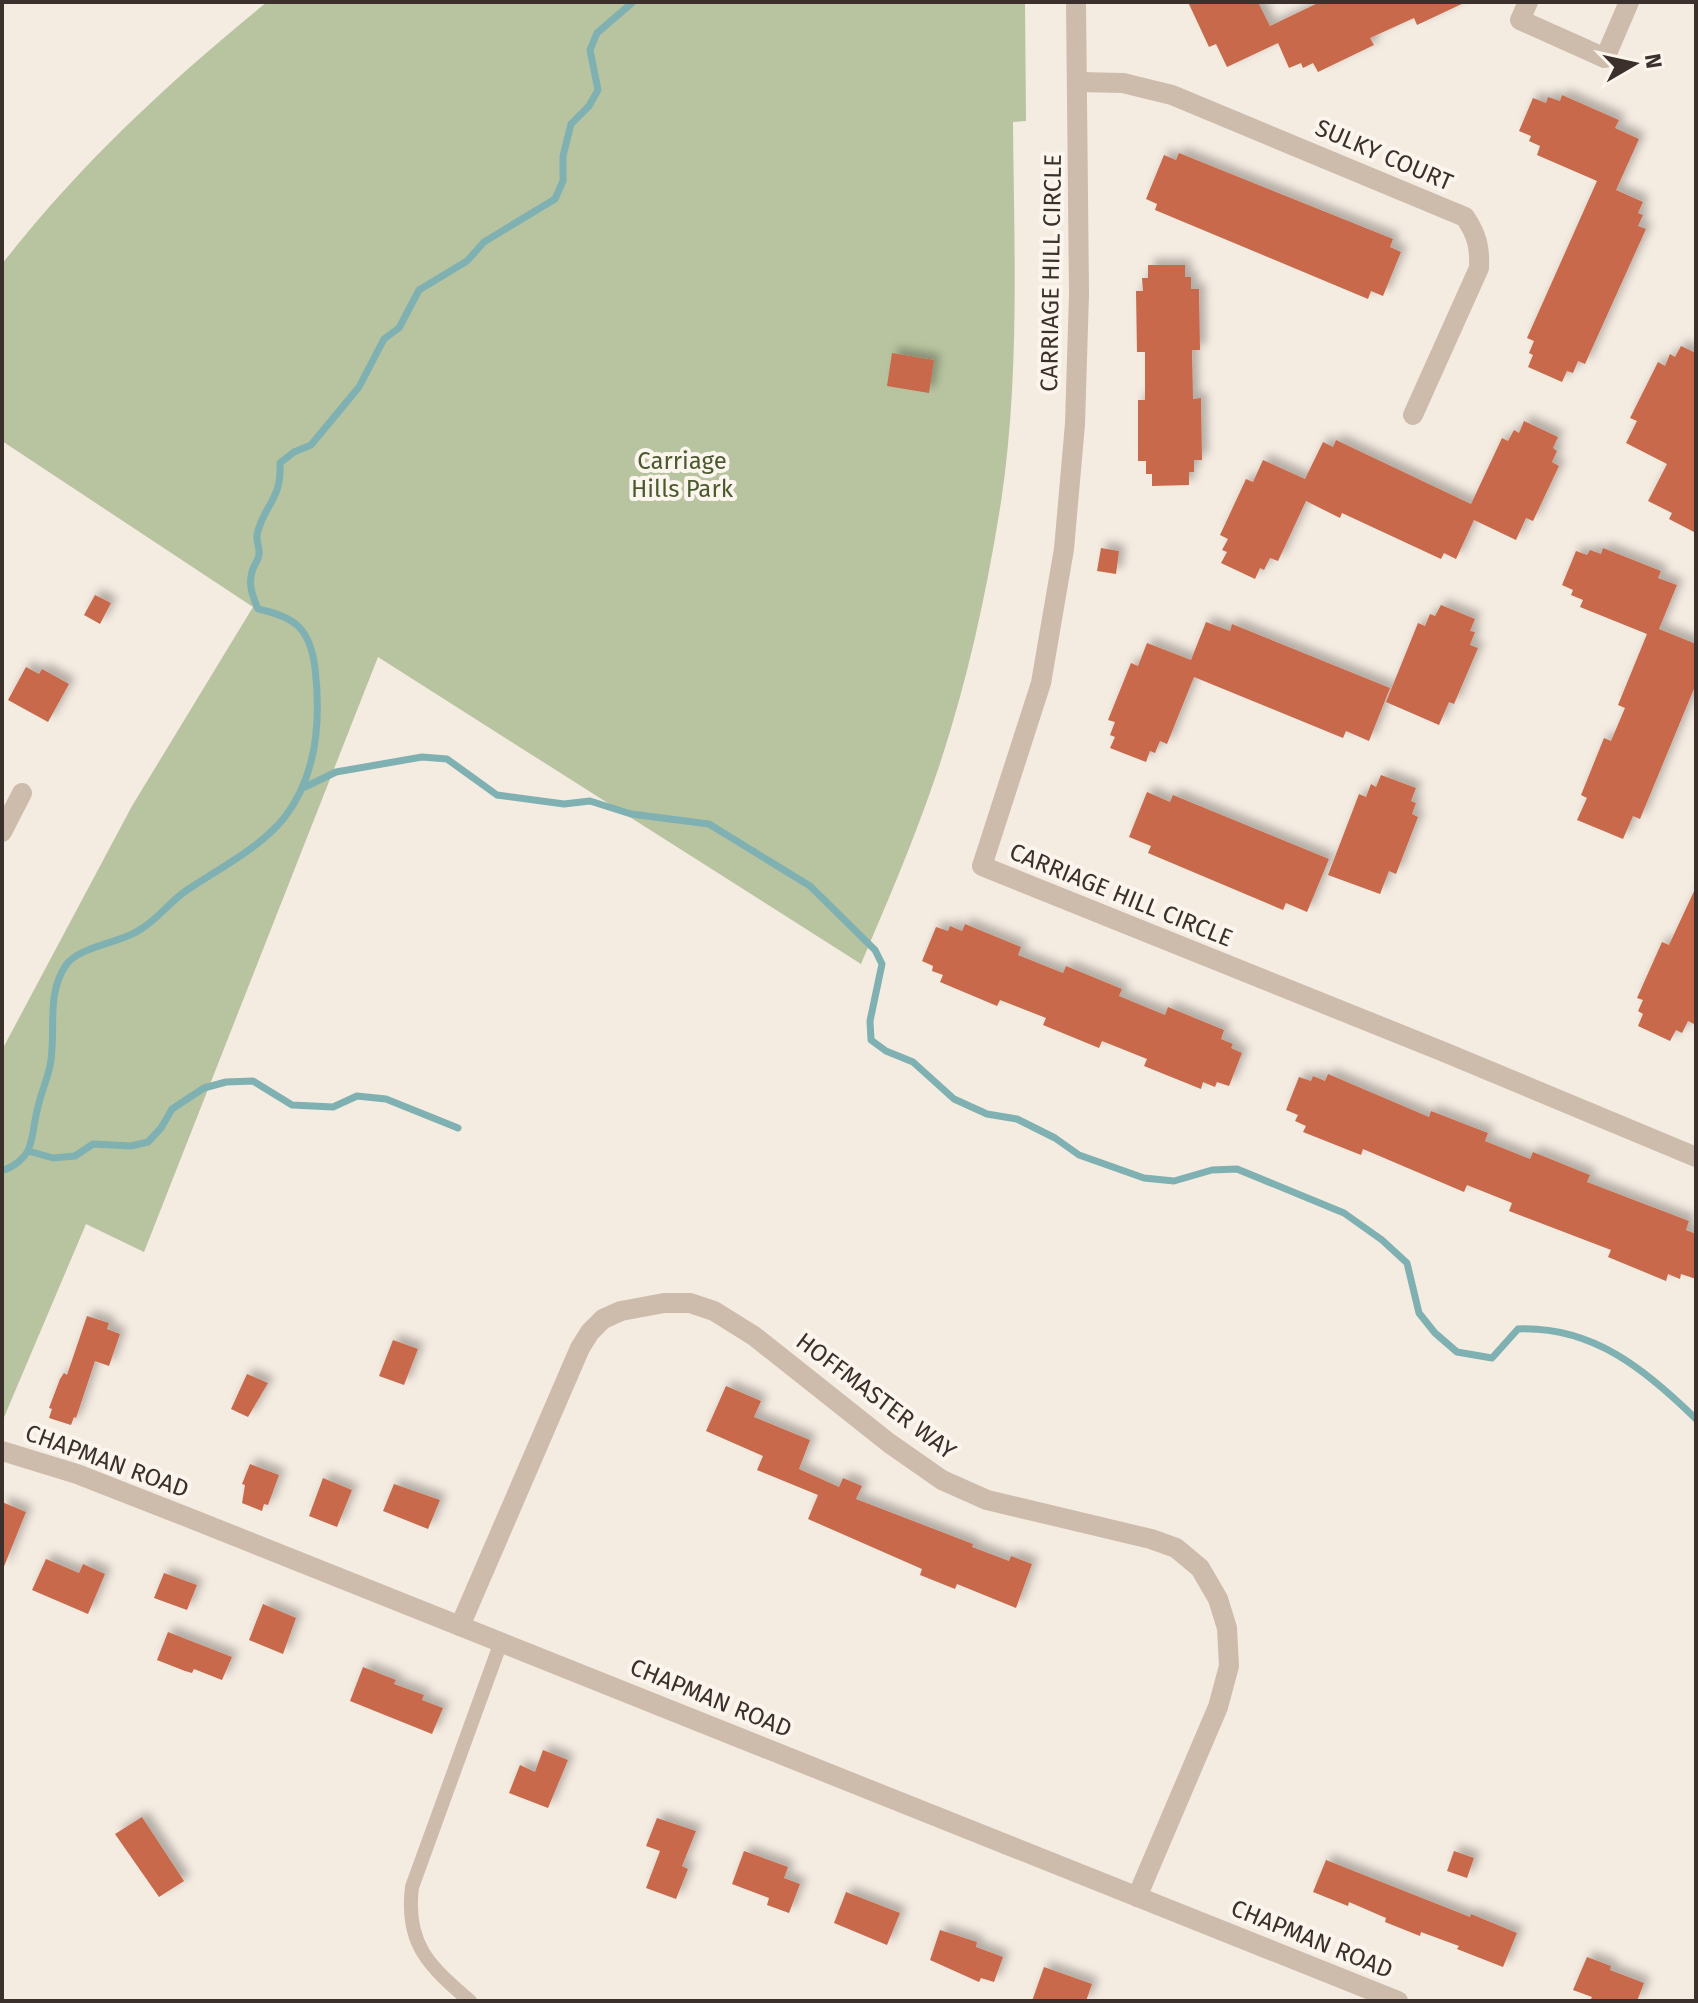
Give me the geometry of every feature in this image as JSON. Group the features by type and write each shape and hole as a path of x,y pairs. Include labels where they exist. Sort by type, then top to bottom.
{"street":[{"name":"CARRIAGE HILL CIRCLE","path":"1076,2 1079,294 1075,424 1064,549 1041,683 982,866 1696,1157"},
{"path":"1528,2 1520,20 1605,58 1629,2"},
{"name":"SULKY COURT","path":"1079,82 1123,83 1172,95 1465,217 1475,231 1480,247 1479,268 1413,415"},
{"path":"2,832 22,793"},
{"name":"HOFFMASTER WAY","path":"460,1626 580,1348 590,1332 603,1319 640,1307 690,1303 714,1311 754,1336 889,1443 942,1480 987,1500 1151,1539 1176,1548 1200,1568 1218,1599 1227,1628 1229,1666 1218,1707 1137,1897"},
{"name":"CHAPMAN ROAD","path":"2,1451 77,1474 1398,2001"}],"lane":[{"path":"470,2001 437,1973 413,1932 409,1912 412,1887 501,1642"}],"green space":[{"name":"Carriage Hills Park","path":"267,2 1025,2 1026,121 1013,122 1011,408 1001,502 989,573 965,680 944,750 916,830 861,964 378,657 144,1252 86,1224 2,1422 2,1050 132,806 253,607 2,441 2,264 94,158 195,63"}],"building":[{"path":"1188,2 1258,2 1270,26 1320,2 1466,2 1417,25 1414,18 1370,38 1374,45 1318,72 1313,63 1303,68 1301,63 1289,68 1278,43 1227,67 1216,44 1209,47"},
{"path":"1562,95 1619,120 1615,128 1639,139 1616,190 1643,202 1638,213 1643,215 1638,226 1646,229 1585,364 1578,361 1573,373 1567,371 1562,382 1528,367 1534,341 1527,338 1597,181 1537,155 1540,146 1529,141 1531,136 1519,131 1533,98 1546,103 1548,97 1560,101"},
{"path":"1179,153 1393,239 1390,247 1401,252 1383,296 1371,291 1368,299 1155,210 1157,204 1146,199 1164,155 1176,160"},
{"path":"1148,265 1185,265 1185,277 1191,277 1191,289 1199,289 1200,350 1192,350 1193,399 1201,398 1202,460 1194,460 1194,472 1189,472 1189,485 1152,486 1152,474 1146,474 1146,461 1138,461 1138,400 1145,400 1145,352 1137,352 1136,291 1143,291 1142,278 1148,278"},
{"path":"1681,346 1696,353 1696,533 1669,519 1672,513 1648,501 1667,464 1626,443 1637,421 1630,418 1658,362 1665,366 1670,354 1675,357"},
{"path":"892,353 934,360 929,393 887,386"},
{"path":"1524,421 1558,437 1552,462 1559,466 1533,521 1526,518 1516,540 1474,520 1456,559 1444,553 1441,559 1342,513 1340,518 1306,501 1278,561 1270,558 1255,579 1221,563 1227,552 1222,550 1228,539 1220,535 1246,479 1253,482 1263,460 1305,479 1323,442 1333,447 1336,440 1471,504 1502,438 1508,441 1514,430 1519,433"},
{"path":"1101,548 1119,551 1116,574 1097,571"},
{"path":"1603,548 1661,571 1658,578 1677,585 1659,629 1696,644 1696,684 1640,819 1633,816 1623,839 1577,820 1587,798 1581,795 1604,738 1611,741 1625,708 1618,705 1647,634 1580,607 1583,600 1571,595 1573,590 1562,585 1576,551 1587,555 1590,550 1601,554"},
{"path":"95,595 111,603 100,624 84,615"},
{"path":"1441,605 1475,619 1470,631 1475,632 1470,645 1478,648 1454,704 1449,702 1439,725 1386,702 1418,623 1425,626 1430,614 1435,616"},
{"path":"1206,622 1230,631 1232,624 1390,688 1369,741 1346,731 1343,738 1194,677 1167,744 1160,741 1155,753 1150,751 1146,762 1110,748 1115,737 1110,735 1115,722 1108,720 1131,663 1138,666 1147,643 1191,660"},
{"path":"26,667 39,674 42,669 69,684 48,722 8,700"},
{"path":"1381,775 1416,788 1411,801 1416,803 1412,814 1418,817 1396,874 1389,871 1380,894 1328,875 1359,794 1366,797 1371,784 1376,787"},
{"path":"1147,792 1170,802 1173,795 1329,859 1307,912 1286,903 1283,910 1148,853 1151,846 1129,837"},
{"path":"1696,887 1696,1025 1688,1021 1682,1033 1676,1030 1670,1041 1638,1026 1643,1014 1638,1011 1643,1000 1637,998 1662,942 1669,945"},
{"path":"965,924 1021,947 1018,955 1063,973 1066,966 1122,989 1119,996 1165,1015 1168,1007 1224,1030 1221,1039 1233,1044 1231,1048 1242,1053 1229,1086 1217,1082 1215,1087 1203,1082 1201,1089 1144,1066 1147,1059 1102,1041 1099,1048 1043,1025 1046,1018 1000,1000 997,1006 940,982 943,975 932,971 933,966 922,961 936,927 948,931 950,926 962,931"},
{"path":"1328,1074 1429,1117 1431,1111 1488,1133 1485,1141 1530,1159 1533,1152 1590,1175 1587,1182 1689,1221 1686,1230 1696,1234 1696,1279 1681,1274 1680,1279 1668,1274 1666,1281 1608,1257 1611,1250 1509,1211 1512,1203 1467,1185 1464,1192 1363,1149 1361,1155 1303,1132 1306,1126 1295,1121 1298,1115 1286,1110 1299,1077 1311,1081 1313,1076 1325,1081"},
{"path":"87,1316 109,1323 107,1329 120,1334 109,1366 95,1361 71,1425 49,1418 52,1409 49,1408 60,1379 64,1373 67,1375"},
{"path":"393,1340 418,1349 404,1385 379,1376"},
{"path":"247,1374 268,1383 248,1417 231,1409"},
{"path":"726,1386 761,1401 754,1417 810,1440 799,1469 839,1487 843,1478 862,1486 856,1499 1009,1561 1011,1556 1032,1564 1016,1608 957,1584 955,1589 920,1575 922,1569 808,1519 818,1495 757,1470 763,1456 706,1431"},
{"path":"250,1464 279,1475 268,1505 264,1504 262,1511 242,1503 245,1485 242,1484"},
{"path":"323,1478 352,1490 337,1527 309,1516"},
{"path":"394,1484 440,1500 428,1529 383,1511"},
{"path":"2,1502 26,1512 3,1569 2,1569"},
{"path":"46,1559 79,1573 83,1564 105,1574 88,1614 32,1590"},
{"path":"164,1573 197,1585 187,1610 154,1598"},
{"path":"263,1604 296,1618 283,1654 249,1640"},
{"path":"168,1632 232,1657 222,1680 157,1660"},
{"path":"363,1667 396,1680 394,1684 424,1695 422,1700 443,1708 432,1734 350,1701"},
{"path":"543,1750 568,1760 548,1808 509,1793 520,1765 535,1772"},
{"path":"142,1817 184,1881 159,1897 115,1834"},
{"path":"657,1818 696,1831 682,1866 688,1869 676,1899 646,1888 660,1851 646,1846"},
{"path":"744,1851 788,1867 784,1878 800,1884 789,1913 767,1905 769,1898 732,1884"},
{"path":"1454,1851 1474,1858 1467,1878 1447,1871"},
{"path":"1326,1860 1517,1933 1503,1967 1457,1949 1459,1946 1421,1932 1420,1936 1385,1922 1386,1918 1349,1902 1348,1906 1313,1892"},
{"path":"846,1892 900,1913 887,1945 834,1923"},
{"path":"940,1930 977,1942 976,1947 1003,1957 994,1982 981,1978 979,1982 930,1960"},
{"path":"1587,1957 1644,1983 1637,2001 1590,2001 1592,1997 1573,1990"},
{"path":"1044,1967 1092,1984 1086,2001 1032,2001"}],"waterway":[{"path":"2,1170 22,1159 31,1143 50,1066 56,989 66,965 80,954 143,928 187,890 251,848 284,818 304,784 317,727 313,655 299,627 282,616 258,609 251,586 259,556 257,535 278,486 280,463 294,452 311,445 359,387 384,339 399,328 419,290 467,261 484,242 555,199 563,181 563,156 571,124 589,106 598,90 590,50 597,33 633,2"},
{"path":"305,787 336,772 422,757 447,759 497,795 564,804 590,801 631,814 709,824 810,886 875,950 882,964 870,1021 871,1040 886,1051 913,1062 954,1099 987,1114 1017,1119 1055,1138 1079,1155 1144,1178 1174,1181 1212,1170 1237,1169 1344,1213 1382,1240 1407,1263 1419,1313 1435,1333 1457,1352 1492,1358 1518,1329 1570,1335 1616,1354 1658,1384 1696,1419"},
{"path":"28,1151 53,1158 75,1156 93,1144 131,1146 148,1142 172,1109 204,1088 226,1082 253,1081 292,1105 333,1107 357,1096 386,1099 458,1128"}]}
